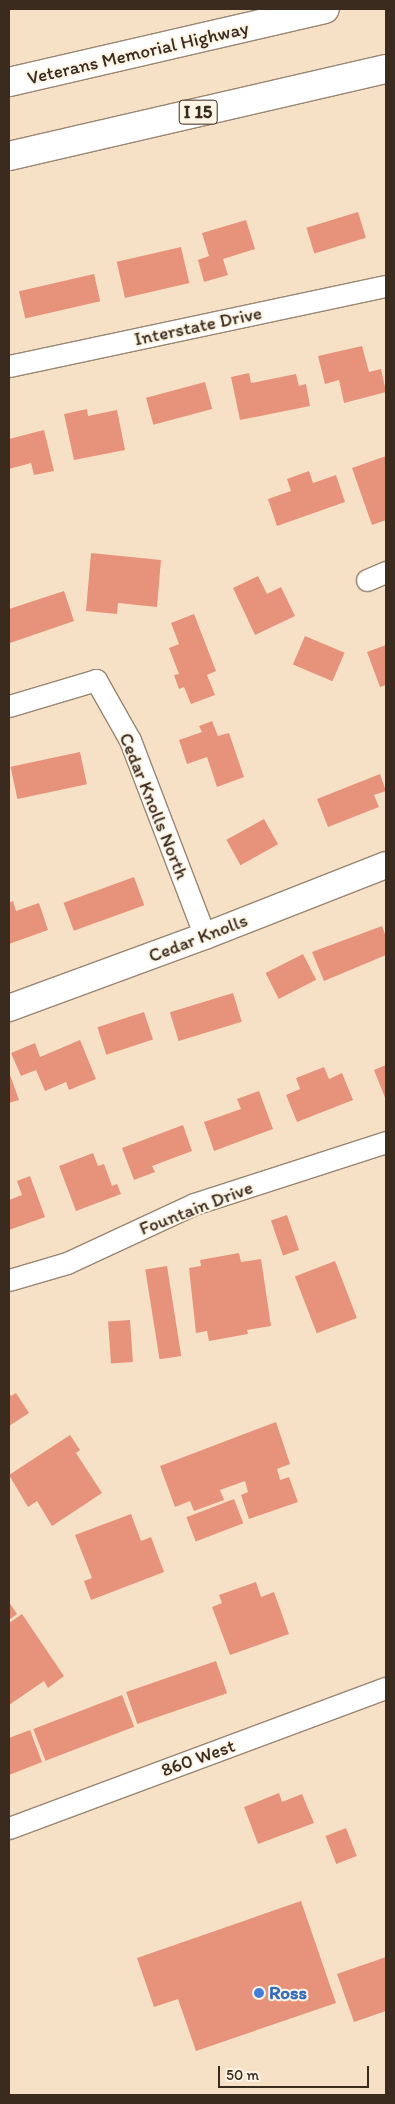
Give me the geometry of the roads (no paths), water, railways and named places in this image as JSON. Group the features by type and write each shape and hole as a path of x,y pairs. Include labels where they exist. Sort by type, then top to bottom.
{"highway":[{"name":"Veterans Memorial Highway","path":"9,82 325,9"},
{"name":"I 15","path":"9,156 386,69"}],"street":[{"name":"Interstate Drive","path":"9,366 386,286"},
{"name":"Cedar Knolls North","path":"9,706 96,680 130,740 205,936"},
{"name":"Cedar Knolls","path":"9,1008 205,936 386,865"},
{"name":"Fountain Drive","path":"9,1280 67,1263 194,1204 386,1142"},
{"name":"860 West","path":"9,1828 386,1688"}],"place":[{"name":"Ross","path":"259,1993"}]}
